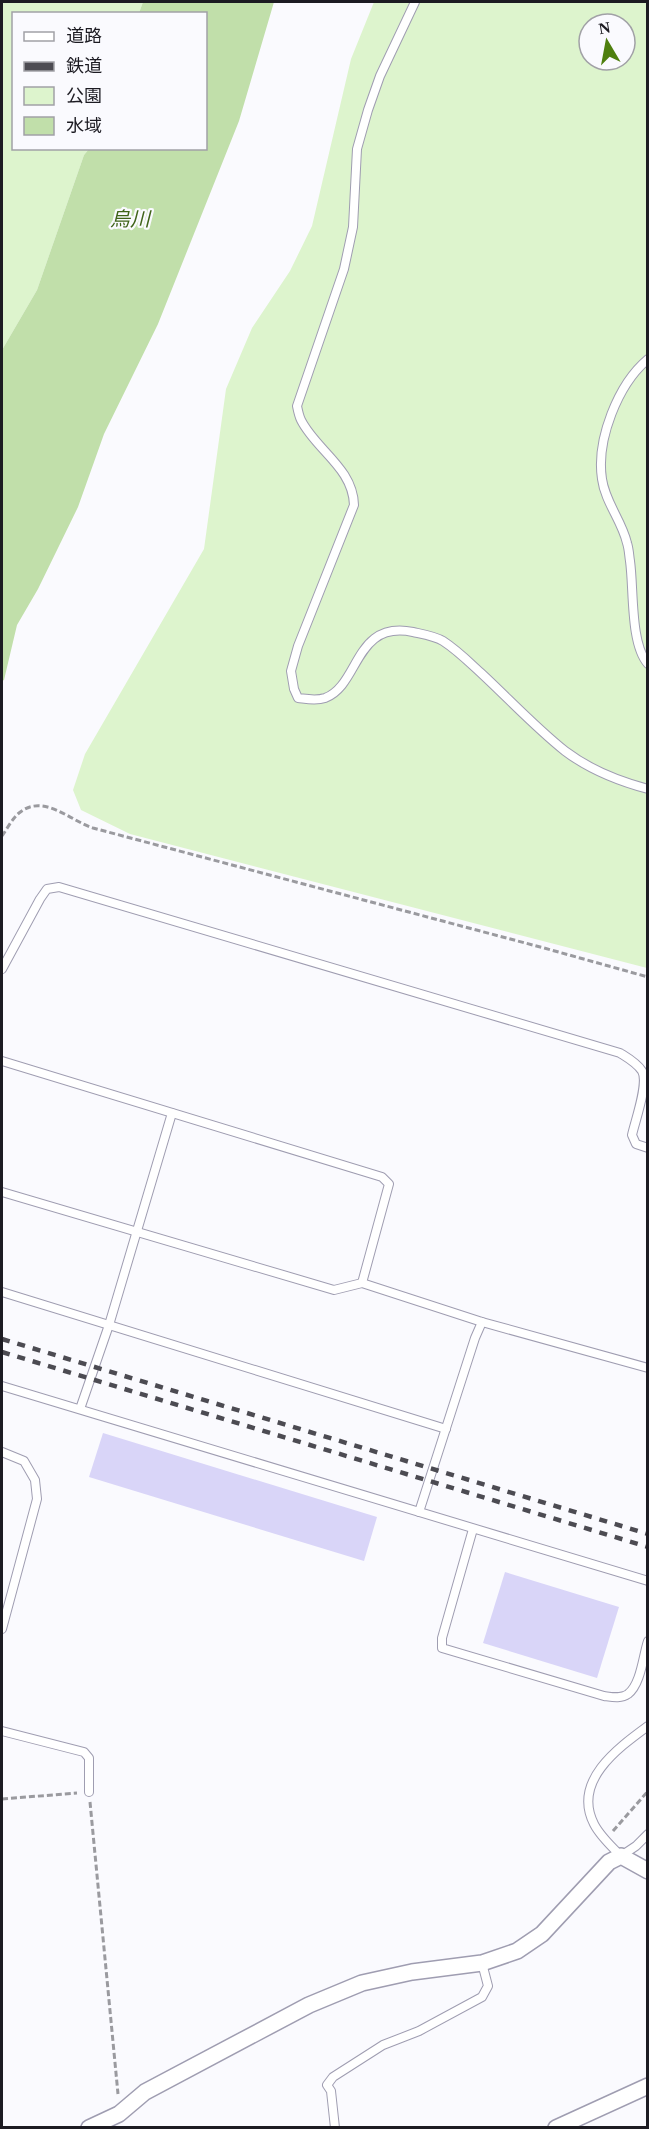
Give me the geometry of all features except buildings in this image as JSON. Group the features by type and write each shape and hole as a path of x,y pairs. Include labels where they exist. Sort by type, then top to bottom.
{"street":[{"path":"89,2127 119,2114 145,2092 309,2005 362,1983 412,1972 482,1964 517,1951 542,1934 609,1862 621,1856 648,1870"},
{"path":"556,2127 648,2086"}],"lane":[{"path":"415,2 380,76 368,110 357,149 353,227 344,269 297,406 301,421 348,480 354,505 298,646 291,670 294,689 298,698 312,700 326,698 339,689 363,648 383,634 398,629 441,639 465,658 564,750 588,767 621,782 648,789"},
{"path":"648,359 637,367 623,387 604,440 602,464 602,480 628,543 634,601 634,626 639,645 648,664"},
{"path":"2,969 47,889 59,887 620,1053 634,1062 643,1072 644,1082 632,1135 636,1144 648,1148"},
{"path":"2,1061 382,1177 389,1184 362,1283"},
{"path":"80,1409 109,1325 172,1113"},
{"path":"2,1192 334,1290 362,1283 482,1322 648,1368"},
{"path":"2,1292 446,1429"},
{"path":"419,1512 482,1322"},
{"path":"2,1386 648,1581"},
{"path":"2,1452 24,1461 35,1479 37,1499 2,1629"},
{"path":"473,1528 442,1638 442,1648 617,1698 628,1694 636,1681 648,1641"},
{"path":"648,1726 629,1740 597,1771 588,1795 589,1810 594,1824 605,1840 621,1856 648,1834"},
{"path":"2,1731 84,1752 89,1758 90,1792"},
{"path":"335,2127 331,2091 327,2085 333,2077 383,2045 419,2031 482,1997 488,1986 482,1964"}],"path":[{"path":"2,836 18,813 31,807 44,805 57,810 77,823 93,828 648,977"},
{"path":"605,1840 648,1791"},
{"path":"2,1799 90,1792 119,2114"}],"green space":[{"path":"2,2 143,2 139,12 12,12 12,150 88,150 84,155 37,290 2,350"},
{"path":"374,2 647,2 647,968 130,834 81,810 73,790 85,754 204,549 226,389 252,328 290,271 312,226 351,59"}],"water":[{"name":"烏川","path":"143,2 274,2 239,121 158,324 104,434 78,507 38,589 17,625 2,681 2,350 37,290 84,155 88,150 207,150 207,12 139,12"}],"railway":[{"path":"2,1339 648,1534"},
{"path":"2,1352 648,1547"}]}
